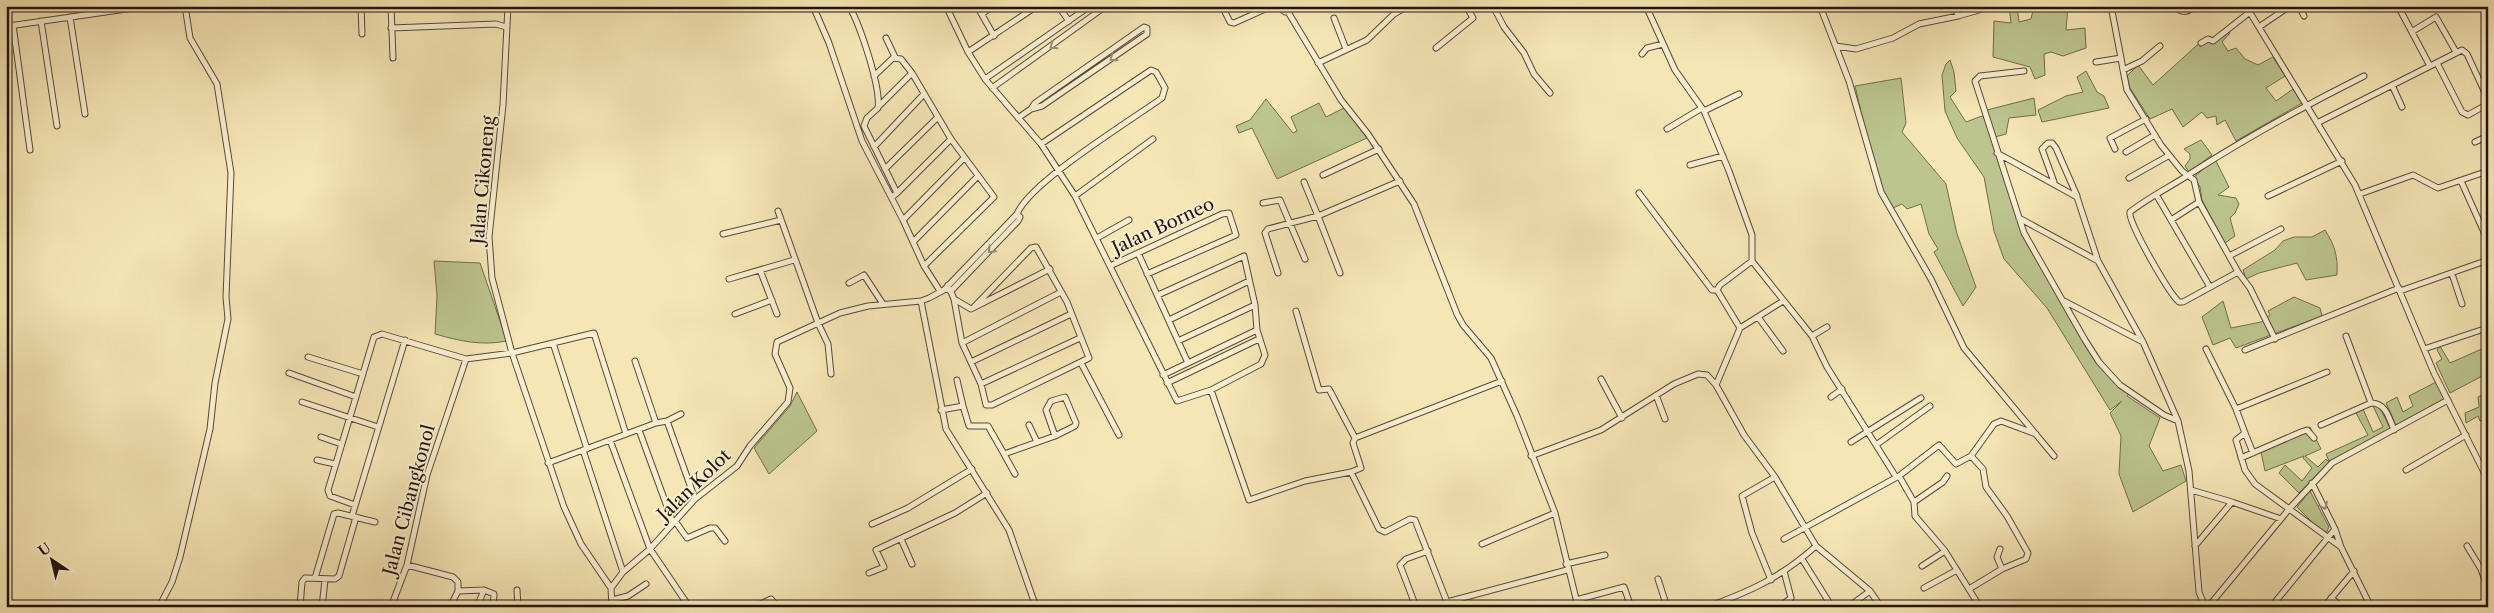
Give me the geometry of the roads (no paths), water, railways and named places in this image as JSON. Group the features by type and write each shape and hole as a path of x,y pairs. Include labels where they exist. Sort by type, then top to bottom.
{"street":[{"path":"30,150 11,25 147,6"},
{"path":"159,607 172,582 180,557 210,429 215,382 228,319 226,297 231,173 217,84 190,38 184,6"},
{"path":"361,6 362,34"},
{"path":"391,6 393,58"},
{"name":"Jalan Cikoneng","path":"508,6 503,105 489,237 492,278 512,353 548,463 572,528 611,588"},
{"path":"813,6 829,43 859,134 892,197 924,266 954,299 966,308 974,308 1050,270"},
{"path":"849,6 878,89 878,108"},
{"path":"946,6 968,52 985,78 1041,144 1075,196 1167,383 1179,402 1211,390 1261,364 1265,355 1259,339 1255,305 1244,256 1158,295"},
{"path":"977,6 994,36"},
{"path":"982,14 993,6"},
{"path":"968,52 1037,6"},
{"path":"1058,6 1069,21"},
{"path":"985,78 1090,6"},
{"path":"992,88 1106,6"},
{"path":"1222,6 1230,22 1234,23 1272,6"},
{"path":"1277,6 1282,12 1288,12 1294,6"},
{"path":"1318,63 1367,40 1387,20 1408,6"},
{"path":"1436,48 1473,18 1466,6"},
{"path":"1493,6 1504,27 1524,53 1534,74 1550,93"},
{"path":"1646,6 1675,70 1703,109 1723,156 1752,235 1752,261 1782,301 1812,336 1867,432 1914,502 1916,516 1945,551 1980,607"},
{"path":"1820,6 1849,81 1881,192 1931,280 1964,348 2054,456"},
{"path":"1955,6 1958,16"},
{"path":"1836,46 1856,49 1893,38 1918,24 1958,16 1993,6"},
{"path":"2110,6 2127,90 2168,156 2182,172 2191,174"},
{"path":"2175,6 2178,11 2185,12 2198,6"},
{"path":"2246,6 2342,161 2360,194 2424,349 2488,480"},
{"path":"2259,27 2290,6"},
{"path":"2299,6 2304,16"},
{"path":"2398,6 2430,66"},
{"path":"1288,12 1341,100 1379,149 1400,181 1425,226 1457,314 1491,358 1555,513 1578,607"},
{"path":"2201,43 2208,38 2213,41 2250,12"},
{"path":"70,17 85,114"},
{"path":"2413,31 2436,17 2456,52"},
{"path":"1334,18 1346,49"},
{"path":"41,21 57,126"},
{"path":"391,28 496,24 506,28"},
{"path":"1018,118 1032,109 1043,98 1144,28 1147,28 1147,34 1042,106 1032,109"},
{"path":"886,38 895,57 901,59 912,73 950,139 994,197 924,266"},
{"path":"1642,54 1647,48 1663,44"},
{"path":"2123,70 2142,61 2160,46"},
{"path":"2317,123 2456,52 2465,51 2488,99"},
{"path":"874,76 895,57"},
{"path":"2096,62 2121,58"},
{"path":"2437,63 2462,112 2468,115 2488,104"},
{"path":"1036,607 1009,530 946,429 921,301 946,289 1017,214 1025,199 1058,170 1162,98 1165,88 1156,72 1151,70 1041,144"},
{"path":"2024,71 1980,76 1975,81 2018,218 2084,340 2112,377 2135,396 2178,422"},
{"path":"897,193 864,126 867,118 912,73"},
{"path":"2238,272 2188,301 2179,302 2153,261 2128,214 2306,105 2364,76"},
{"path":"2480,82 2488,78"},
{"path":"2392,85 2402,107"},
{"path":"874,147 924,94"},
{"path":"1666,129 1703,109 1739,94"},
{"path":"885,169 938,118"},
{"path":"2115,149 2110,138 2146,119"},
{"path":"2126,152 2155,135"},
{"path":"2475,142 2488,136"},
{"path":"892,197 950,139"},
{"path":"1075,196 1153,139"},
{"path":"2054,182 2042,149 2048,143 2052,143 2056,148 2077,196 2098,261 2143,342 2178,422 2191,490 2200,592 2207,607 2290,508 2332,463 2448,400"},
{"path":"1323,175 1379,149"},
{"path":"1997,153 2077,196"},
{"path":"1690,165 1723,156"},
{"path":"2129,178 2168,156"},
{"path":"903,220 964,158"},
{"path":"2268,196 2342,161"},
{"path":"2360,194 2412,175 2438,188 2488,170"},
{"path":"2191,174 2196,185 2199,202 2238,272 2250,288 2275,338"},
{"path":"913,242 978,176"},
{"path":"1278,273 1264,232 1268,229 1318,216 1400,181"},
{"path":"2461,181 2488,240"},
{"path":"1304,182 1340,273"},
{"path":"1639,193 1712,290 1717,290"},
{"path":"2156,196 2210,287"},
{"path":"1263,203 1280,200 1305,259"},
{"path":"2171,220 2199,202"},
{"path":"778,211 794,260 828,344 831,374"},
{"name":"Jalan Borneo","path":"1110,266 1227,212 1236,235 1147,274"},
{"path":"2018,218 2098,261"},
{"path":"723,234 781,220"},
{"path":"1096,238 1129,220"},
{"path":"2229,256 2282,229"},
{"path":"954,299 962,342 981,384 984,404 989,406 1081,363 1089,356 1061,292 1038,248 1032,247 974,308"},
{"path":"1138,253 1188,363"},
{"path":"729,279 794,260"},
{"path":"2246,350 2400,289 2452,274 2488,260"},
{"path":"1717,290 1720,285 1752,261"},
{"path":"760,270 777,314"},
{"path":"2452,274 2462,304"},
{"path":"849,283 864,275 883,304"},
{"path":"1169,320 1249,280"},
{"path":"1717,290 1740,328"},
{"path":"962,342 1061,292"},
{"path":"735,314 772,300"},
{"path":"2064,300 2143,342"},
{"name":"Jalan Kolot","path":"611,588 623,572 650,549 695,499 737,466 750,446 788,402 790,388 775,354 777,342 847,311 883,304 921,301"},
{"path":"1716,385 1740,328 1782,301"},
{"path":"1178,341 1255,305"},
{"path":"1211,390 1250,500 1313,479 1351,472 1361,468 1353,443 1354,438 1329,389 1319,390 1296,311"},
{"path":"971,362 1071,314"},
{"path":"1758,317 1783,351"},
{"path":"1812,336 1827,327"},
{"path":"2424,349 2487,328"},
{"path":"1163,374 1258,330"},
{"path":"355,505 328,494 335,464 374,336 378,334 405,340 466,359 512,353 594,333 626,434"},
{"path":"2346,336 2372,403"},
{"path":"981,384 1080,338"},
{"path":"1167,383 1259,339"},
{"path":"300,607 303,580 307,577 325,580 335,579 340,574 355,505 405,340"},
{"path":"553,343 623,572"},
{"path":"2206,349 2236,409 2253,453"},
{"path":"308,356 363,374"},
{"name":"Jalan Cibangkonol","path":"391,607 407,565 424,485 466,359"},
{"path":"635,360 656,423"},
{"path":"1081,363 1119,435"},
{"path":"2236,409 2327,372"},
{"path":"289,374 356,398"},
{"path":"1531,456 1601,430 1656,395 1698,374 1707,375 1716,385 1744,434 1775,477 1816,546 1870,591 1881,607"},
{"path":"1601,379 1622,418"},
{"path":"958,380 969,426 988,426 1015,474"},
{"path":"1354,438 1502,381"},
{"path":"1831,397 1842,389"},
{"path":"1656,395 1665,419"},
{"path":"1004,454 1055,436 1075,426 1076,423 1065,397 1051,401 1046,410 1055,436"},
{"path":"1851,442 1921,398"},
{"path":"302,402 378,427"},
{"path":"2321,425 2372,403 2379,403 2384,407 2394,430"},
{"path":"941,410 963,406"},
{"path":"1876,445 1930,406"},
{"path":"548,463 682,414"},
{"path":"667,421 695,499"},
{"path":"1784,539 1898,476 1936,446 1940,446 1956,464 1971,456 1994,424 2000,421 2037,434"},
{"path":"1029,425 1037,442"},
{"path":"639,430 674,522 687,538 710,528 715,528 725,540"},
{"path":"2241,458 2307,430 2314,438"},
{"path":"2245,433 2236,440 2249,478 2341,547"},
{"path":"2406,470 2466,435"},
{"path":"321,438 341,444"},
{"path":"610,440 650,549 688,605"},
{"path":"1968,589 2002,569 2026,559 2028,553 2007,516 1986,487 1983,469 1971,456"},
{"path":"317,460 335,464"},
{"path":"872,524 908,508 972,469"},
{"path":"1351,472 1379,529 1384,532 1413,519 1428,551 1448,604 1605,555"},
{"path":"1914,502 1943,482 1947,476"},
{"path":"1771,580 1752,533 1742,496 1775,477"},
{"path":"2312,483 2371,607"},
{"path":"2191,490 2281,519"},
{"path":"869,573 884,567 876,550 955,513 987,493"},
{"path":"2195,546 2232,502"},
{"path":"315,578 333,516 338,513 375,522"},
{"path":"1482,544 1555,513"},
{"path":"2272,607 2335,529"},
{"path":"901,539 912,564"},
{"path":"1706,607 1748,592 1771,580 1816,546"},
{"path":"2468,546 2481,569 2488,590"},
{"path":"2000,549 1997,557 2002,569"},
{"path":"1416,607 1400,565 1406,559 1428,551"},
{"path":"1922,566 1945,551"},
{"path":"1802,558 1832,607"},
{"path":"407,565 453,577 458,582 458,592 450,607"},
{"path":"1924,588 1957,570"},
{"path":"1779,607 1791,598 1784,571"},
{"path":"2324,607 2354,571"},
{"path":"1658,579 1667,607"},
{"path":"322,607 325,580"},
{"path":"612,600 628,596 646,584"},
{"path":"1576,600 1624,587 1631,607"},
{"path":"611,588 612,607"},
{"path":"458,592 484,590 494,594 493,607"},
{"path":"477,607 484,590"},
{"path":"517,590 518,607"},
{"path":"1848,607 1870,591"},
{"path":"2331,598 2342,607"},
{"path":"754,607 771,599 778,607"}]}
